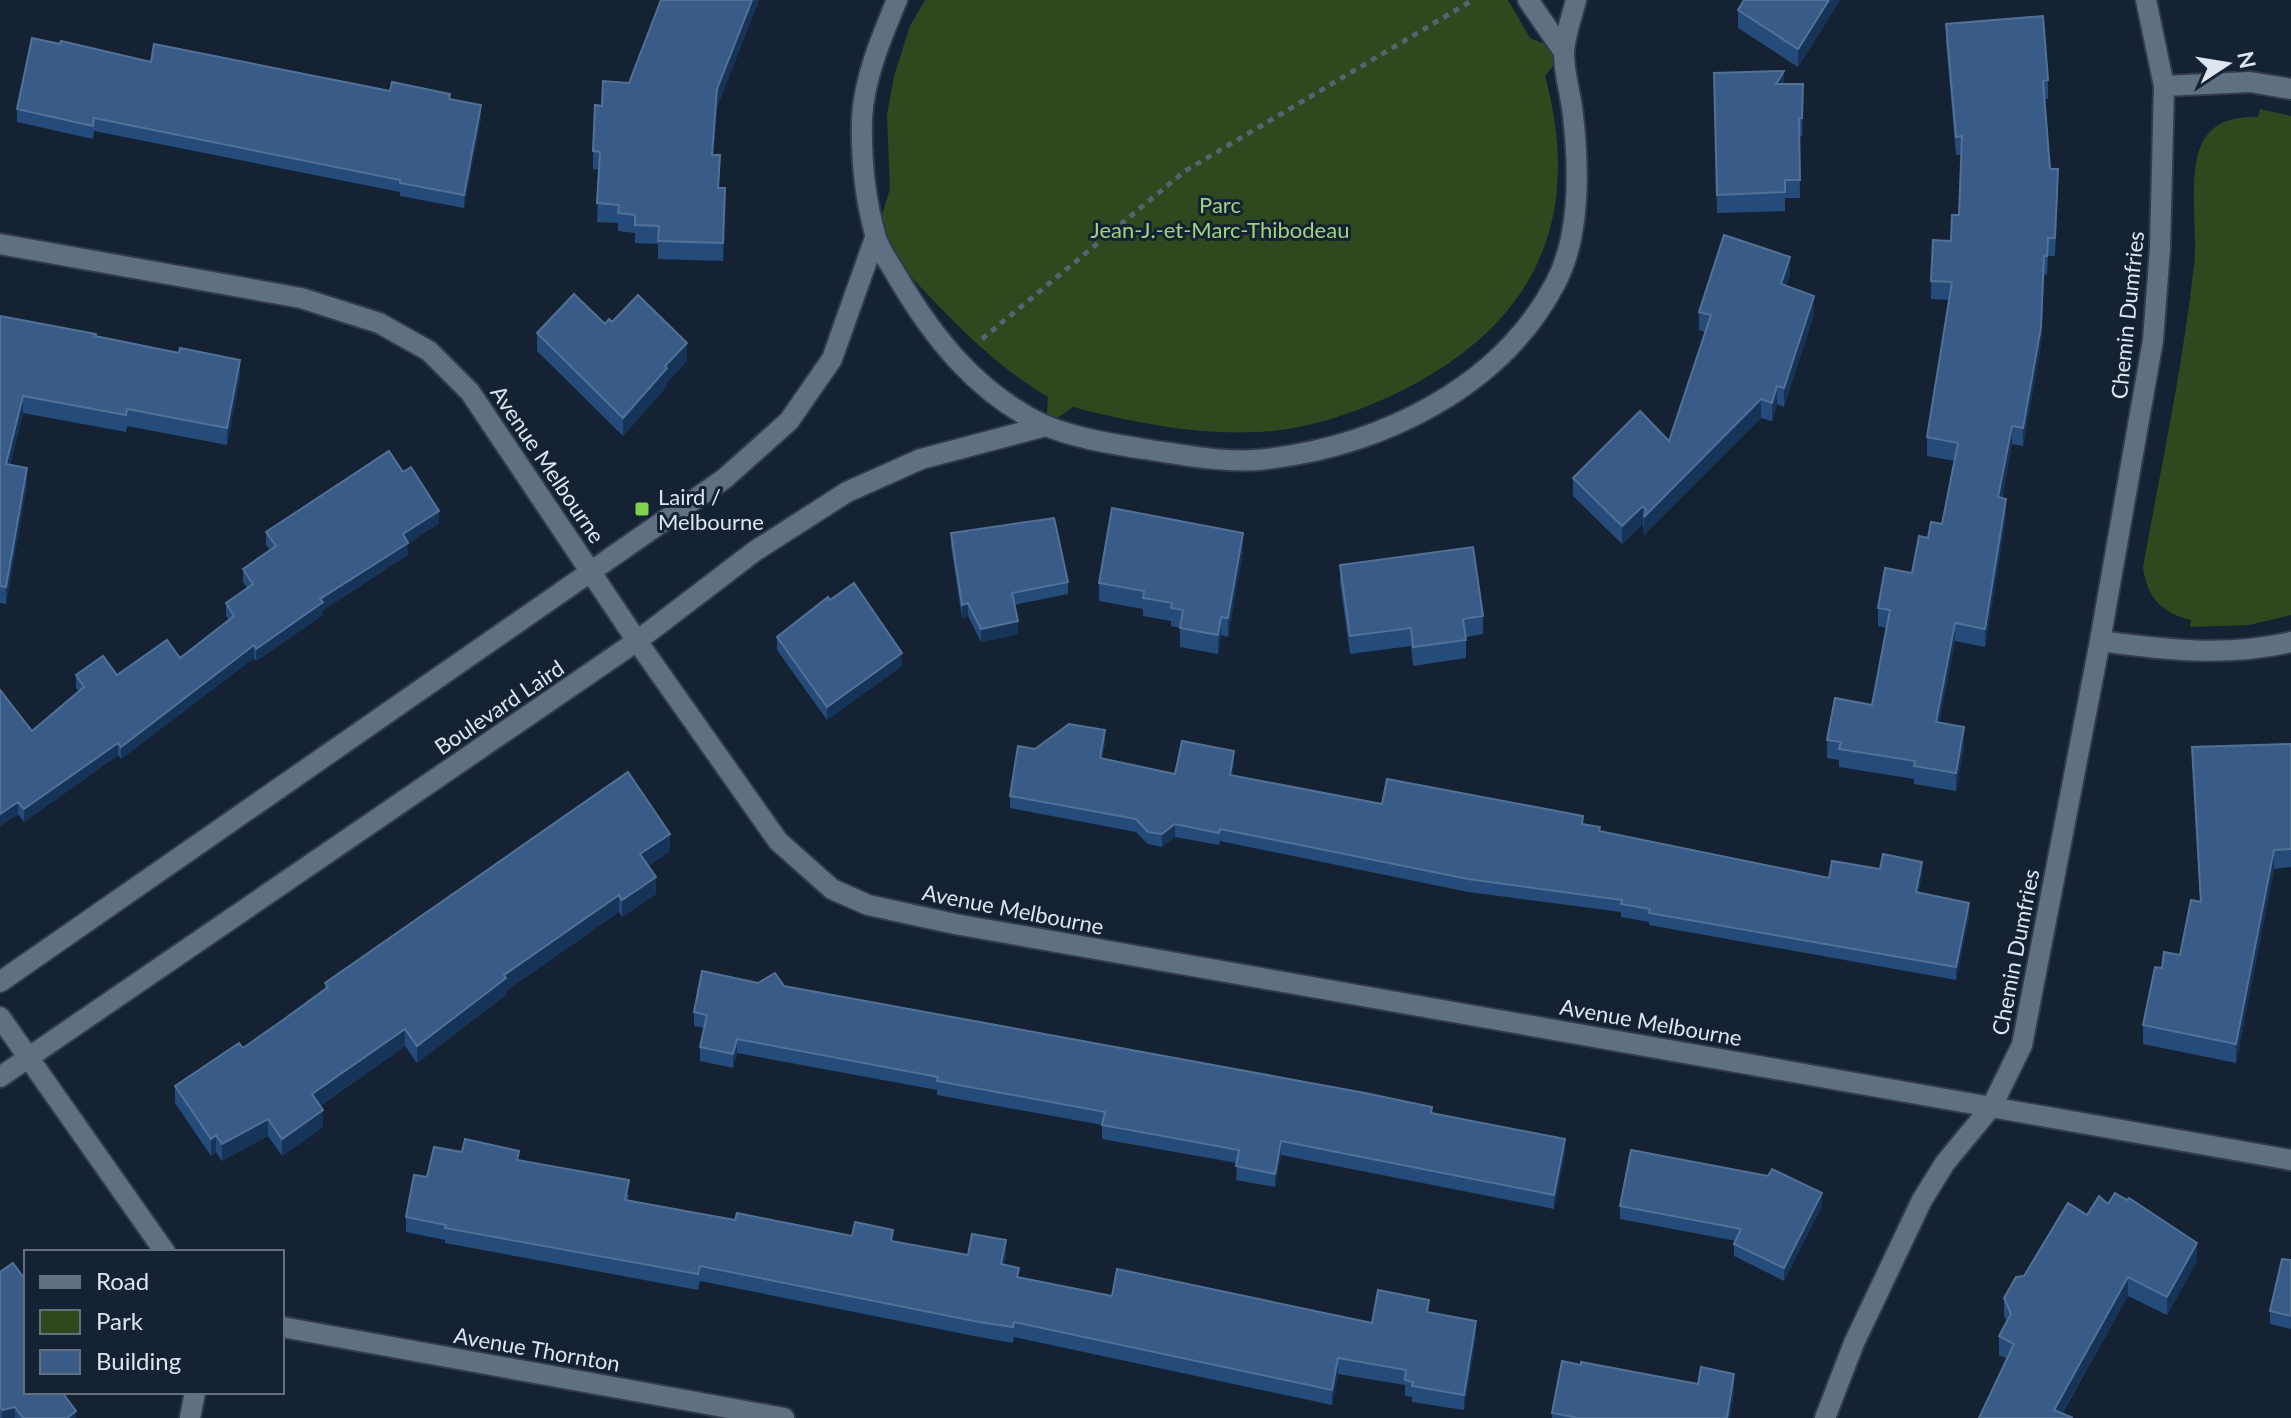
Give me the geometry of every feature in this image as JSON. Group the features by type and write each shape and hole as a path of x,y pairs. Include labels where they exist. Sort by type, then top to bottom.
{"street":[{"name":"Boulevard Laird","path":"897,0 878,47 862,116 866,185 875,238 914,305 955,362 1005,402 1046,426 1119,445 1178,454 1265,460 1334,446 1394,424 1447,398 1496,363 1530,326 1558,280 1572,233 1576,173 1564,52 1576,0"},
{"name":"Boulevard Laird","path":"1528,0 1564,52"},
{"name":"Chemin Dumfries","path":"1825,1418 1854,1343 1922,1200 1945,1163 1992,1106 2022,1045 2100,641 2153,340 2160,249 2164,86 2146,0"},
{"path":"2164,86 2250,82 2291,89"},
{"name":"Boulevard Laird","path":"0,982 724,479 789,421 832,359 875,238"},
{"name":"Avenue Melbourne","path":"0,244 301,298 391,330 429,351 470,392 637,641 778,841 832,889 868,905 955,924 2291,1160"},
{"name":"Boulevard Laird","path":"0,1077 637,641 755,551 847,492 921,459 1046,426"},
{"path":"2100,641 2180,652 2223,652 2291,642"},
{"path":"0,1017 164,1250"},
{"name":"Avenue Thornton","path":"284,1327 784,1418"},
{"path":"190,1418 195,1394"}],"path":[{"path":"975,345 1185,171 1473,0"}],"green space":[{"name":"Parc Jean-J.-et-Marc-Thibodeau","path":"925,0 1508,0 1530,38 1564,52 1545,76 1556,129 1558,178 1551,223 1537,265 1514,302 1483,336 1444,366 1397,393 1347,414 1276,431 1212,432 1165,427 1073,407 1046,426 1048,397 977,344 875,238 890,189 887,114 894,76 910,26"},
{"path":"2260,109 2291,116 2291,615 2249,625 2190,627 2191,620 2171,613 2157,602 2148,587 2143,567 2189,303 2195,251 2195,170 2202,143 2212,130 2233,119 2258,117"}],"building":[{"path":"661,0 752,0 717,89 712,155 720,155 718,188 725,188 723,243 658,241 659,226 635,225 635,215 618,213 619,205 597,203 600,152 593,151 595,105 602,106 603,81 629,83"},
{"path":"1744,0 1829,0 1798,49 1738,10"},
{"path":"2043,16 2048,80 2043,81 2050,169 2058,169 2055,238 2048,238 2047,256 2044,256 2041,327 2023,428 2012,426 1998,497 2006,499 1985,629 1955,623 1936,722 1964,727 1956,773 1914,766 1915,761 1839,749 1841,742 1827,740 1835,698 1872,705 1890,610 1878,608 1885,568 1912,573 1919,536 1928,538 1931,522 1942,524 1958,443 1927,437 1952,282 1931,281 1933,240 1951,241 1952,215 1959,215 1962,136 1956,137 1946,24"},
{"path":"32,38 60,44 61,41 151,62 154,44 390,91 392,82 450,94 449,99 481,105 464,195 94,118 93,126 17,109"},
{"path":"1784,71 1776,84 1803,84 1802,118 1799,118 1800,180 1785,180 1785,192 1717,195 1714,73"},
{"path":"1724,235 1790,257 1781,284 1814,296 1784,388 1777,386 1772,403 1761,399 1644,517 1646,510 1643,506 1622,526 1573,478 1640,411 1669,441 1711,315 1699,312"},
{"path":"574,294 605,324 609,319 612,322 638,295 687,343 623,418 537,333"},
{"path":"0,316 179,353 180,348 240,360 227,428 127,409 126,415 23,396 6,464 27,468 6,587 0,586"},
{"path":"389,451 403,472 411,467 439,511 403,534 408,543 320,599 323,602 256,649 254,645 121,747 118,743 24,809 18,802 0,814 0,690 32,731 84,687 76,675 103,656 117,675 167,640 180,658 234,616 226,603 253,584 243,569 276,546 266,532"},
{"path":"1112,508 1243,533 1228,618 1221,617 1218,635 1180,628 1183,610 1171,608 1172,603 1143,598 1144,591 1099,583"},
{"path":"1054,518 1068,582 1012,593 1018,621 981,629 968,603 962,605 951,533"},
{"path":"1473,547 1483,616 1463,619 1466,640 1413,647 1411,628 1350,636 1340,565"},
{"path":"854,583 902,653 827,707 777,637 828,597 830,600"},
{"path":"1069,724 1105,730 1100,758 1175,774 1182,741 1234,751 1230,775 1382,804 1387,779 1583,816 1582,824 1600,827 1599,831 1829,878 1832,861 1880,869 1883,854 1922,862 1916,892 1969,903 1956,967 1649,913 1650,909 1621,904 1622,900 1468,879 1220,829 1219,833 1175,824 1162,834 1148,832 1136,819 1010,796 1018,746 1035,749"},
{"path":"2291,744 2291,849 2274,850 2236,1044 2143,1025 2155,967 2162,968 2164,952 2180,955 2191,900 2201,902 2192,747"},
{"path":"628,772 670,834 640,854 656,877 622,900 619,895 504,975 506,978 417,1046 405,1029 312,1094 323,1110 282,1139 268,1119 222,1144 216,1135 211,1139 175,1086 239,1043 243,1048 328,987 325,983"},
{"path":"702,971 758,983 775,973 784,986 1365,1093 1432,1107 1431,1113 1565,1139 1554,1195 1281,1141 1275,1174 1236,1166 1239,1150 1102,1125 1105,1112 737,1039 733,1054 700,1047 707,1015 694,1012"},
{"path":"465,1139 519,1151 517,1160 629,1180 625,1200 735,1220 737,1213 852,1236 855,1222 893,1230 891,1241 968,1255 972,1234 1006,1240 1001,1264 1019,1268 1017,1277 1112,1296 1117,1269 1372,1323 1378,1290 1429,1300 1427,1312 1476,1321 1464,1395 1412,1386 1413,1382 1405,1380 1406,1370 1338,1358 1332,1390 1014,1322 1013,1327 979,1322 700,1266 698,1274 445,1228 446,1225 406,1217 414,1175 427,1177 434,1147 462,1152"},
{"path":"1631,1150 1768,1176 1772,1169 1822,1193 1784,1268 1734,1244 1741,1229 1620,1206"},
{"path":"2115,1193 2127,1200 2129,1198 2197,1243 2167,1297 2128,1277 2054,1410 2073,1418 1979,1418 2014,1344 1999,1336 2011,1314 2004,1298 2016,1277 2024,1276 2068,1203 2087,1215 2099,1196 2108,1204"},
{"path":"2282,1259 2291,1260 2291,1316 2270,1311"},
{"path":"13,1263 24,1278 24,1394 63,1394 76,1411 67,1418 23,1418 15,1407 2,1410 0,1406 0,1272"},
{"path":"1562,1361 1698,1384 1701,1367 1734,1374 1727,1418 1579,1418 1552,1413"}],"place":[{"name":"Laird / Melbourne","path":"642,509"}]}
